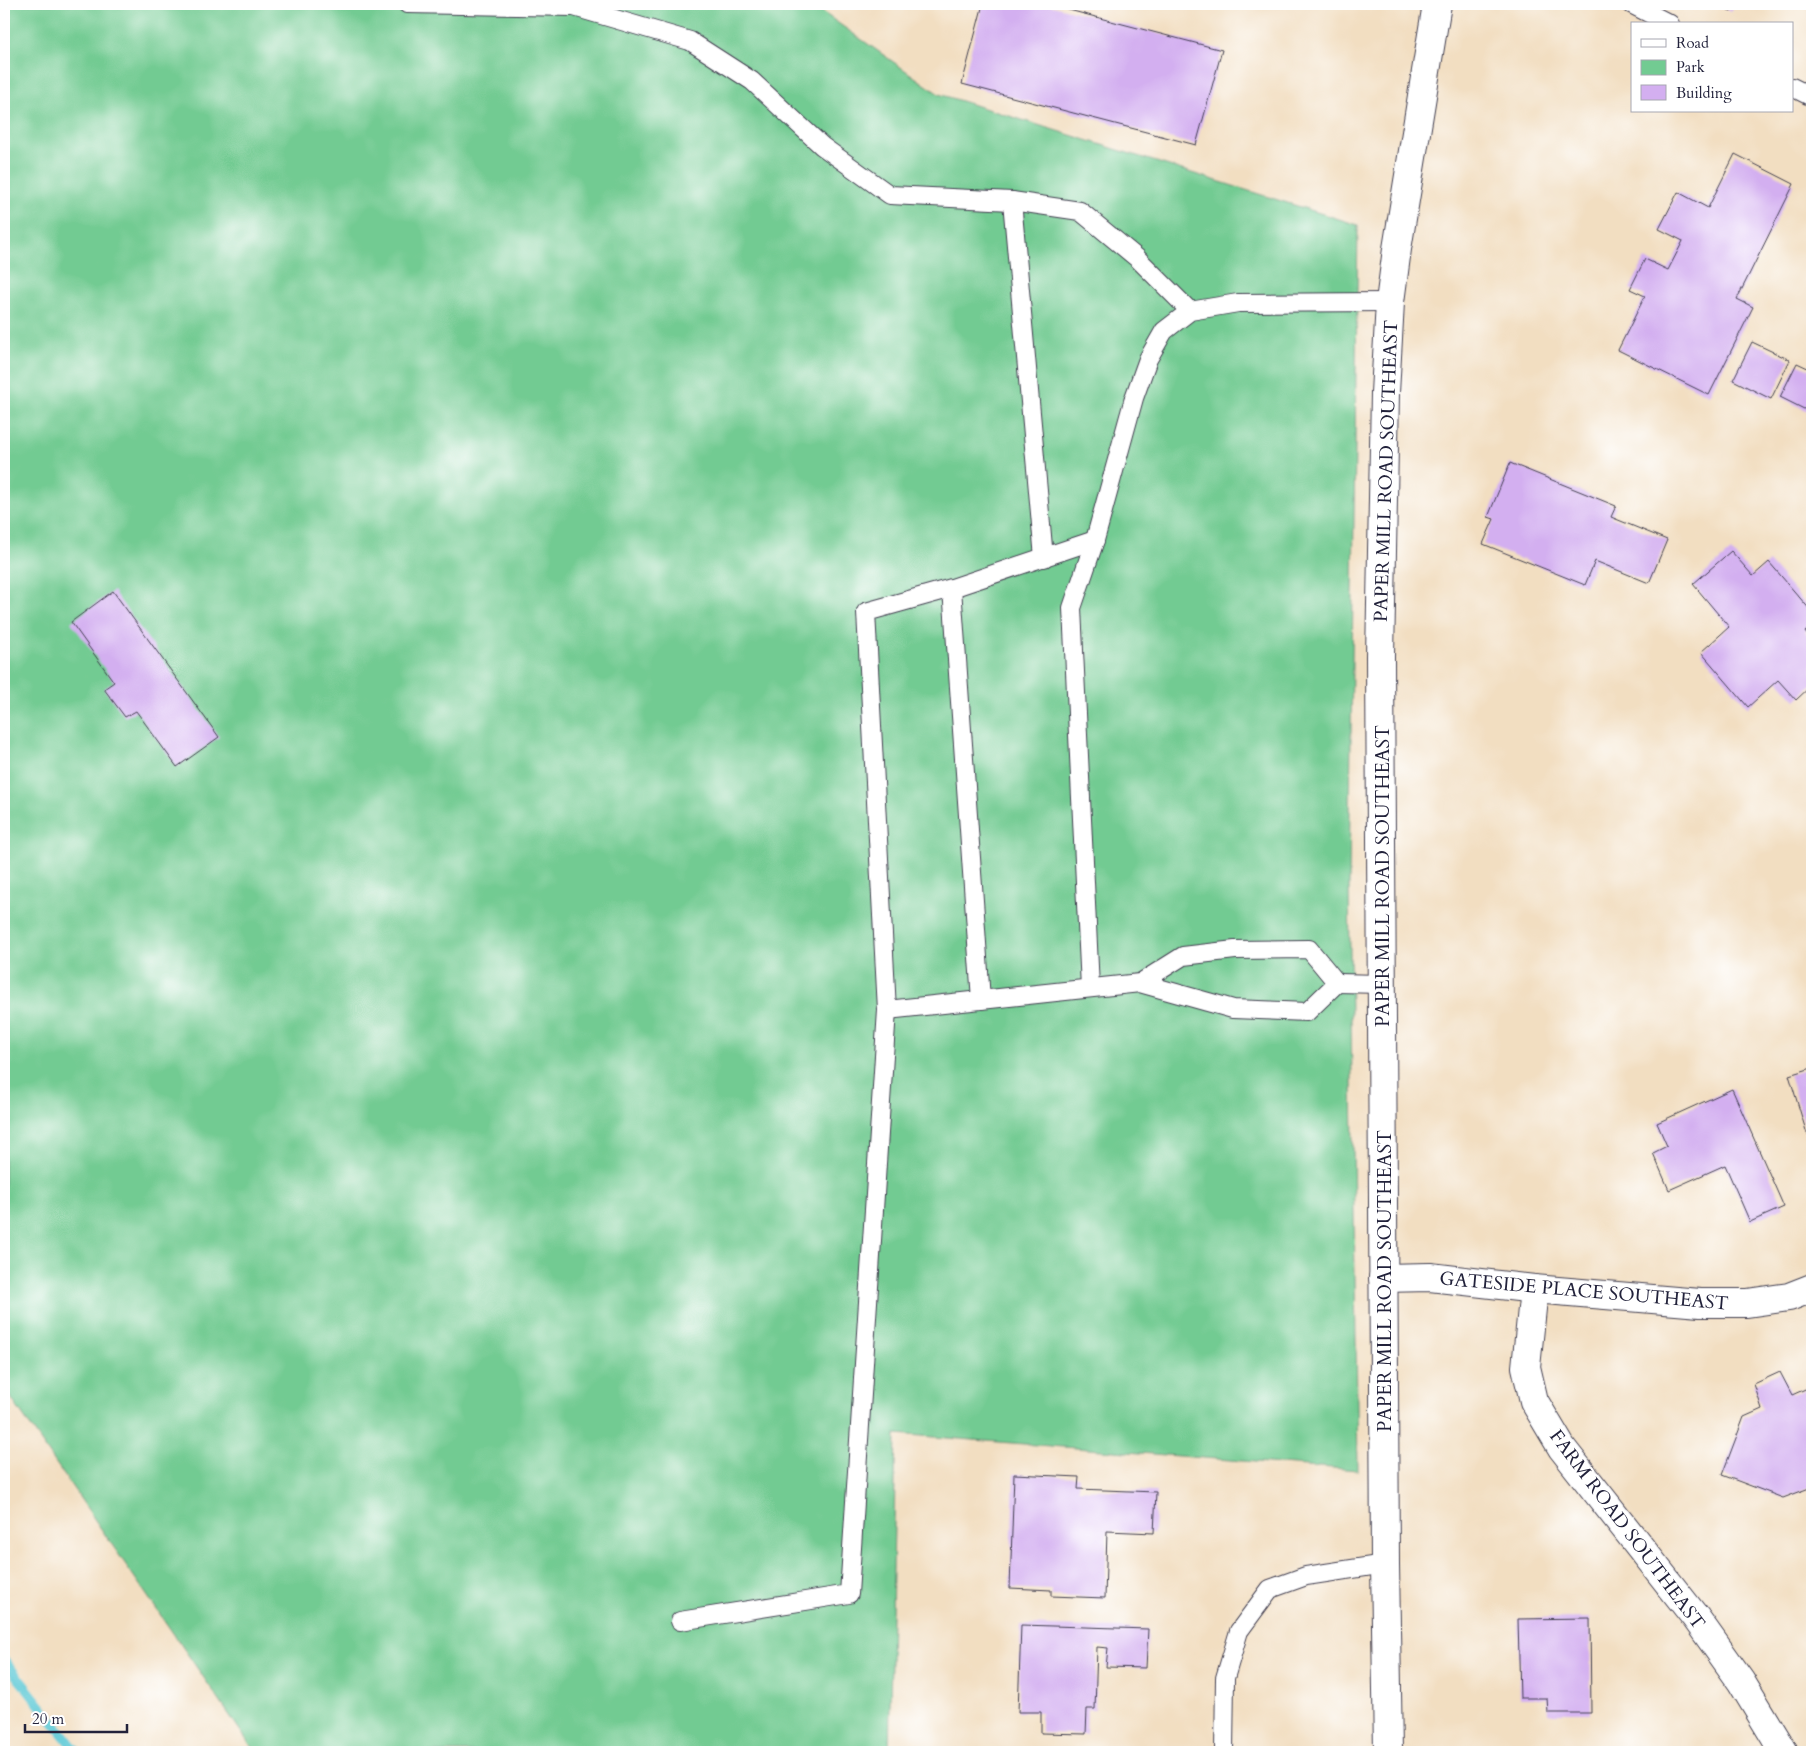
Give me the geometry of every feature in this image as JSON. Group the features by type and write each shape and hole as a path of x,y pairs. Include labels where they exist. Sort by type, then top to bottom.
{"street":[{"name":"PAPER MILL ROAD SOUTHEAST","path":"1388,1752 1385,1564 1380,657 1385,393 1390,302 1396,248 1437,4"},
{"name":"GATESIDE PLACE SOUTHEAST","path":"1384,1278 1430,1277 1534,1289 1700,1303 1747,1303 1789,1297 1812,1288"},
{"name":"FARM ROAD SOUTHEAST","path":"1534,1289 1526,1367 1534,1401 1562,1448 1696,1618 1741,1681 1784,1752"}],"lane":[{"path":"408,4 574,7 690,41 752,81 822,146 890,195 1012,201 1080,211 1137,258 1190,311"},
{"path":"1631,4 1666,22"},
{"path":"1794,88 1812,97"},
{"path":"1012,201 1044,558"},
{"path":"1090,988 1072,608 1095,540 1134,398 1148,359 1164,331 1190,311 1238,302 1390,302"},
{"path":"680,1621 850,1594 887,1010 866,612 952,588 1095,540"},
{"path":"952,588 981,1000"},
{"path":"1140,983 1182,956 1235,950 1309,949 1337,983"},
{"path":"887,1010 1140,983 1233,1009 1307,1012 1337,983 1382,984"},
{"path":"1224,1752 1225,1678 1240,1631 1270,1590 1306,1576 1385,1564"}],"green space":[{"path":"4,4 811,4 939,94 1358,225 1349,885 1358,1470 896,1434 889,1752 255,1752 4,1388"}],"building":[{"path":"983,4 1046,4 1222,50 1196,145 962,84"},
{"path":"1715,4 1735,4 1731,12"},
{"path":"1735,154 1794,184 1737,299 1753,307 1709,395 1618,350 1645,296 1630,289 1645,259 1668,270 1683,241 1659,229 1678,192 1708,208"},
{"path":"1752,342 1790,360 1771,399 1733,380"},
{"path":"1797,363 1812,370 1812,413 1780,397"},
{"path":"1510,463 1616,506 1611,517 1667,540 1649,583 1595,561 1585,585 1483,544 1494,519 1488,517"},
{"path":"1731,551 1753,576 1769,562 1812,612 1812,625 1805,632 1812,641 1812,685 1796,700 1778,680 1748,707 1701,652 1729,627 1693,584"},
{"path":"113,591 219,737 177,767 136,711 125,717 104,689 114,682 71,622"},
{"path":"1812,1068 1812,1133 1807,1134 1789,1075"},
{"path":"1732,1089 1784,1207 1750,1222 1725,1165 1669,1190 1653,1153 1667,1146 1657,1123"},
{"path":"1780,1372 1792,1395 1812,1386 1812,1487 1783,1498 1722,1475 1744,1417 1762,1409 1754,1384"},
{"path":"1014,1474 1079,1477 1078,1489 1156,1492 1154,1533 1107,1531 1105,1598 1051,1596 1051,1590 1010,1588"},
{"path":"1590,1618 1591,1713 1548,1713 1547,1698 1520,1698 1518,1619"},
{"path":"1021,1625 1148,1629 1146,1668 1106,1667 1108,1648 1097,1647 1095,1709 1087,1709 1086,1734 1041,1733 1041,1712 1018,1712"}],"waterway":[{"path":"4,1660 77,1752"}]}
